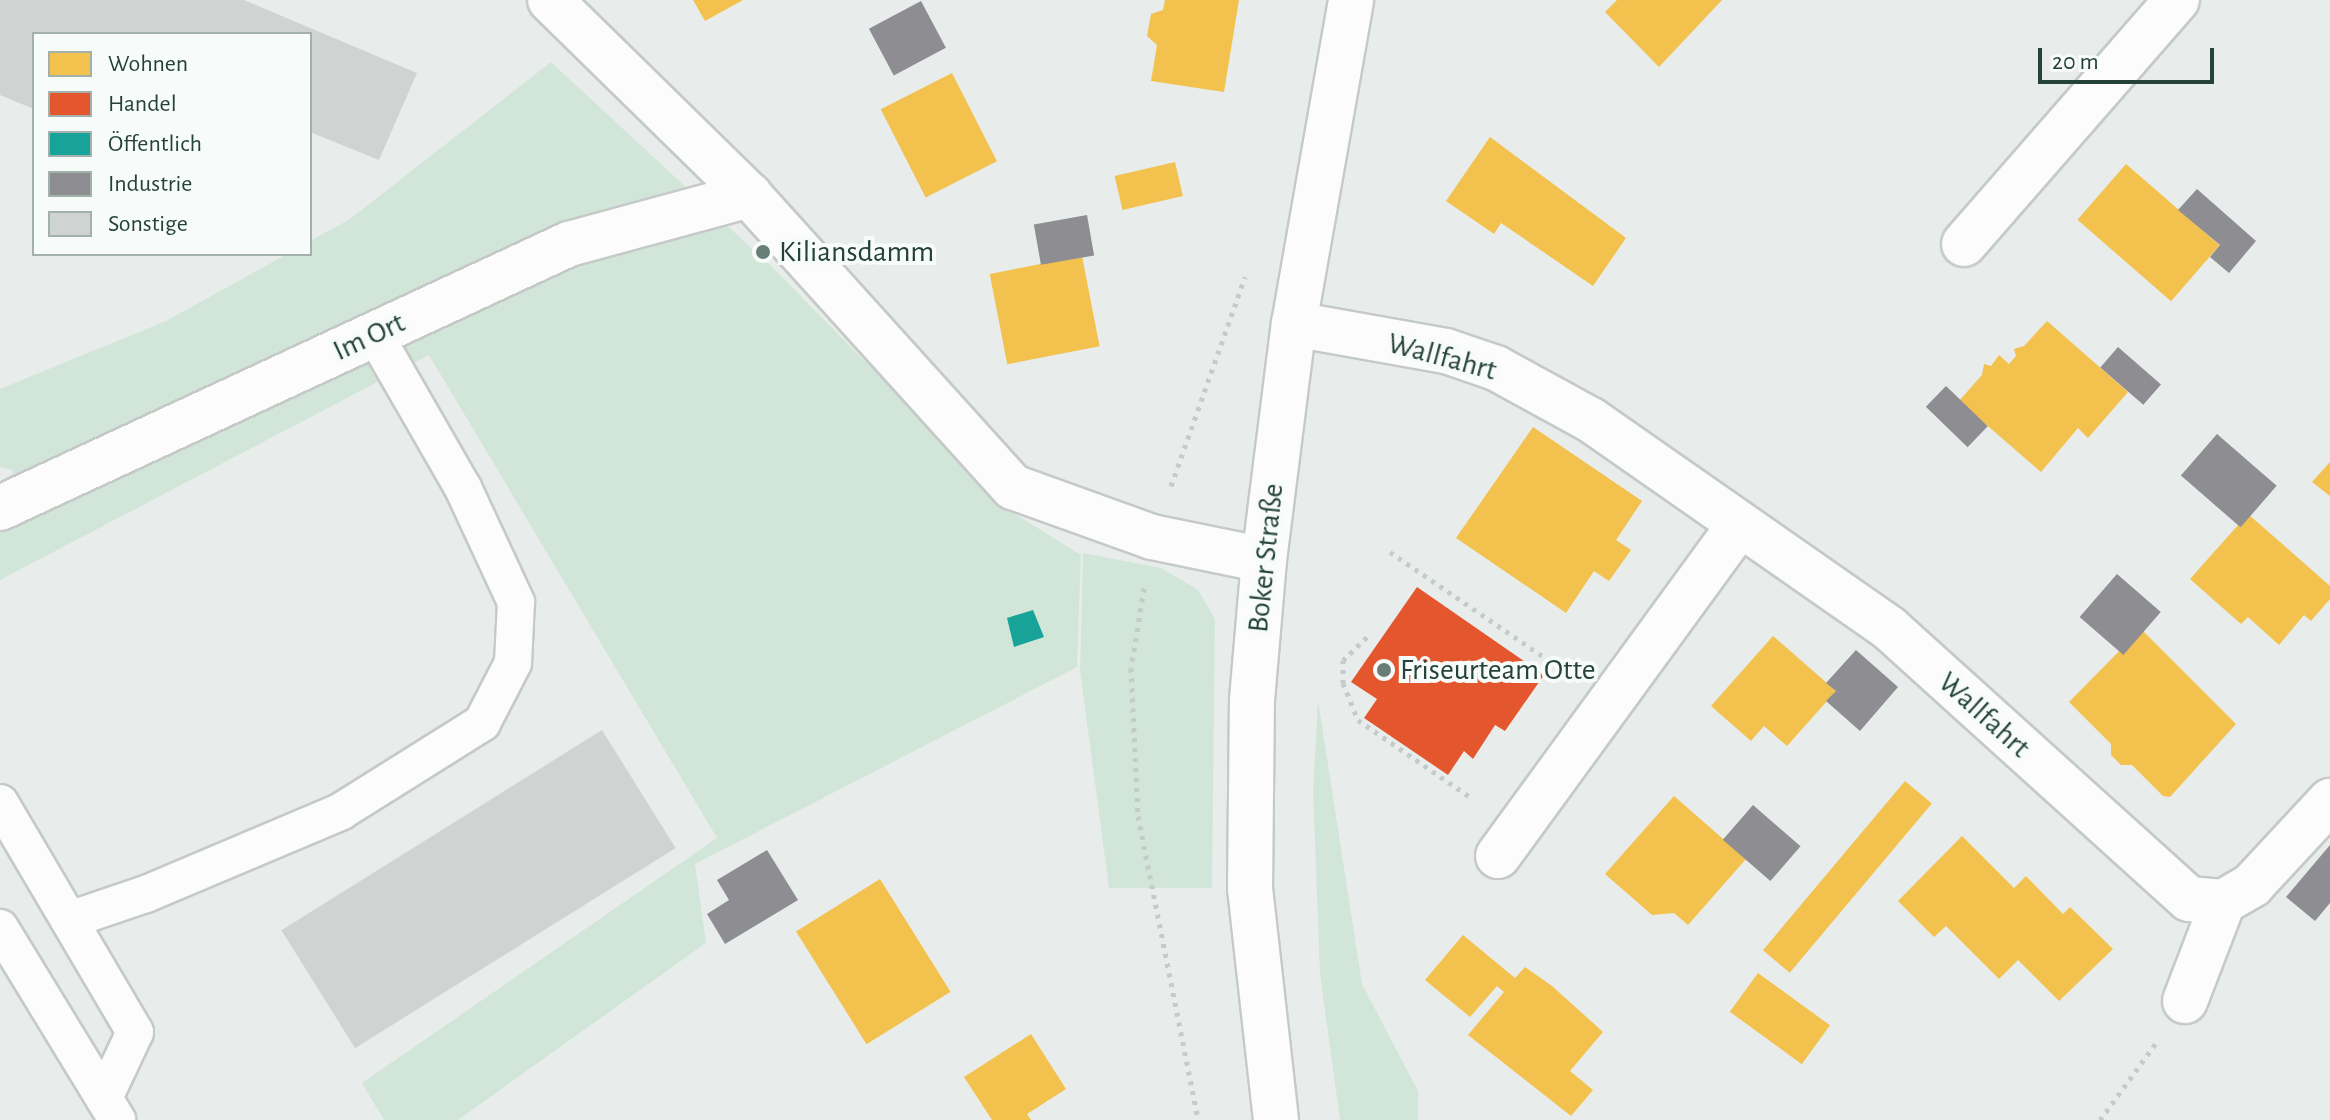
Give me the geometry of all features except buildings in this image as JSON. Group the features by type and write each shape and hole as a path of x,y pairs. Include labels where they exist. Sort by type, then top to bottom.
{"street":[{"path":"550,0 749,195 1013,487 1152,537 1264,560"},
{"name":"Boker Straße","path":"1276,1120 1250,889 1252,700 1264,560 1294,324 1351,0"},
{"path":"1964,244 2177,0"},
{"name":"Im Ort","path":"0,508 569,244 749,195"},
{"name":"Wallfahrt","path":"1294,324 1446,351 1496,368 1591,420 1889,628 2189,899 2223,902"},
{"path":"1508,843 1739,525"},
{"path":"2185,1001 2223,902 2252,885 2330,801"}],"lane":[{"path":"69,920 146,894 340,812 482,723 513,663 516,602 463,488 375,335"},
{"path":"0,803 135,1032 110,1109"},
{"path":"0,928 110,1109"}],"path":[{"path":"1198,1120 1138,816 1131,668 1152,537 1236,308"},
{"path":"1390,552 1553,663 1574,658 1620,689"},
{"path":"1367,637 1343,660 1343,683 1358,720 1508,843"},
{"path":"2100,1120 2185,1001"}],"green space":[{"path":"551,62 773,268 1015,514 1081,555 1077,667 695,864 706,943 458,1120 384,1120 362,1083 717,838 429,355 0,580 0,529 13,470 0,467 0,389 166,321 283,256 312,256 312,240 350,219"},
{"path":"1083,553 1161,568 1198,590 1215,619 1212,888 1109,888 1080,671"},
{"path":"1318,700 1362,984 1418,1091 1418,1120 1340,1120 1320,974 1313,792"}],"place":[{"name":"Kiliansdamm","path":"763,252"},
{"name":"Friseurteam Otte","path":"1384,670"}]}
